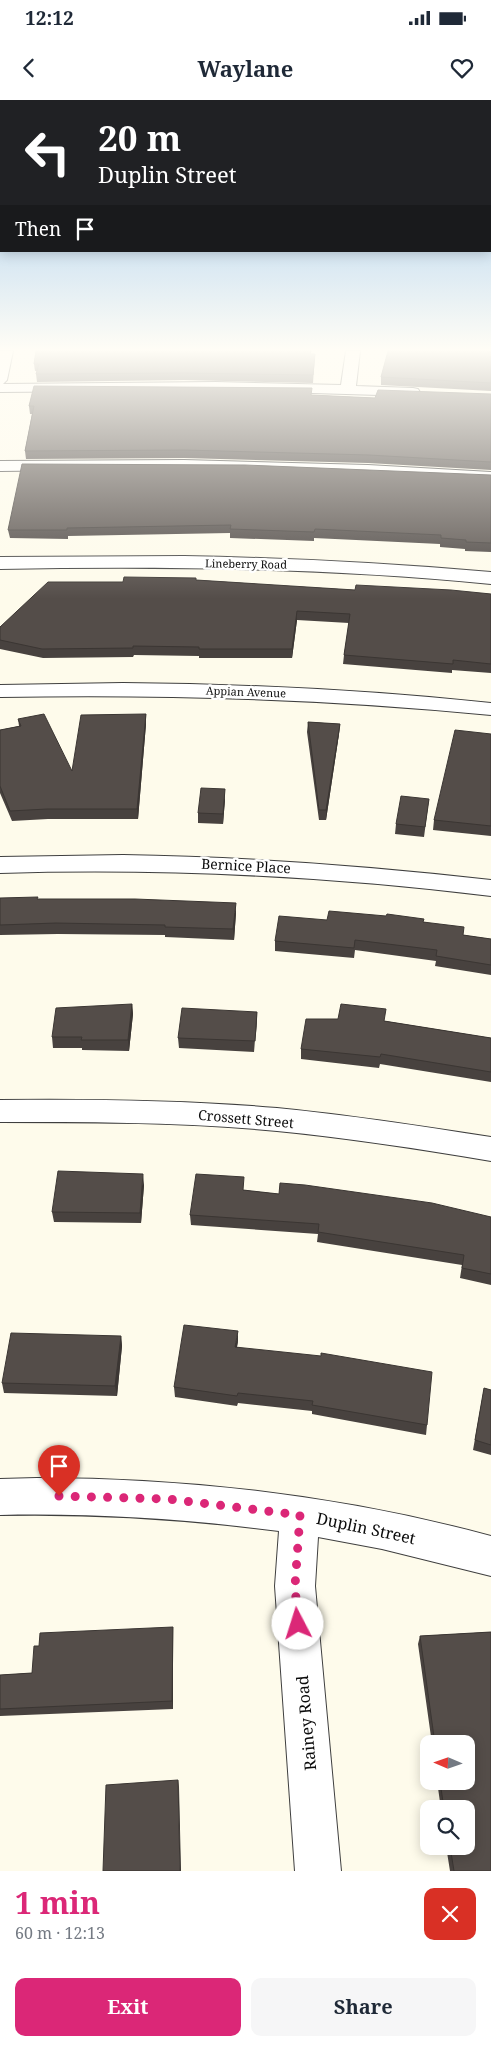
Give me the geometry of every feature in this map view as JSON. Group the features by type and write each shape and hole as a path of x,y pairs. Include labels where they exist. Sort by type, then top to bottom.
{"street":[{"path":"0,466 112,464 271,465 379,469 491,477"},
{"name":"Lineberry Road","path":"0,563 162,562 313,565 491,578"},
{"name":"Appian Avenue","path":"0,691 137,689 272,693 357,697 491,709"},
{"name":"Bernice Place","path":"0,864 80,862 188,863 286,867 405,877 491,888"},
{"name":"Crossett Street","path":"0,1111 97,1110 248,1117 400,1134 491,1149"},
{"name":"Duplin Street","path":"0,1497 168,1499 300,1515 466,1548 491,1556"},
{"name":"Rainey Road","path":"300,1515 295,1586 318,1871"}],"building":[{"path":"28,434 491,434 491,462 369,455 184,450 25,451"},
{"path":"22,464 245,465 491,475 491,543 441,538 441,535 315,529 314,532 230,529 231,525 8,530"},
{"path":"124,577 196,578 196,580 355,590 356,585 491,594 491,664 453,660 453,664 344,655 350,614 297,611 292,649 199,649 199,647 133,646 133,648 42,649 0,640 0,627 48,582 123,582"},
{"path":"44,714 72,771 81,715 146,714 137,809 10,811 0,786 0,730 21,726 18,719"},
{"path":"308,722 340,724 326,810 319,810"},
{"path":"455,730 491,734 491,826 434,820"},
{"path":"201,788 225,789 223,814 198,813"},
{"path":"401,796 429,799 425,827 396,824"},
{"path":"38,897 37,899 135,899 236,903 233,929 165,927 165,925 56,923 0,925 0,898"},
{"path":"329,911 386,916 387,914 424,919 423,922 464,927 463,935 491,939 491,965 436,956 437,950 355,940 354,948 275,941 279,916 327,920"},
{"path":"132,1004 128,1040 81,1040 82,1037 52,1037 56,1008"},
{"path":"341,1004 386,1009 384,1021 491,1038 491,1072 381,1054 380,1057 301,1049 306,1019 338,1019"},
{"path":"182,1008 257,1012 255,1041 178,1038"},
{"path":"58,1171 143,1174 140,1213 52,1212"},
{"path":"196,1174 244,1177 243,1190 279,1194 280,1183 305,1185 432,1203 491,1217 491,1274 462,1268 464,1255 318,1232 319,1224 190,1215"},
{"path":"184,1325 238,1331 235,1347 321,1356 321,1353 432,1372 427,1425 312,1405 313,1401 238,1393 237,1396 174,1387"},
{"path":"11,1333 121,1336 115,1386 2,1383"},
{"path":"484,1388 491,1390 491,1445 475,1440"},
{"path":"173,1627 172,1701 0,1709 0,1675 32,1673 34,1646 39,1646 40,1633"},
{"path":"491,1632 491,1871 454,1871 451,1855 475,1855 475,1800 443,1800 441,1790 475,1790 475,1735 434,1735 420,1636"},
{"path":"178,1780 180,1871 103,1871 106,1785"}],"route":[{"path":"59,1496 168,1499 300,1515 295,1586 298,1624"}]}
